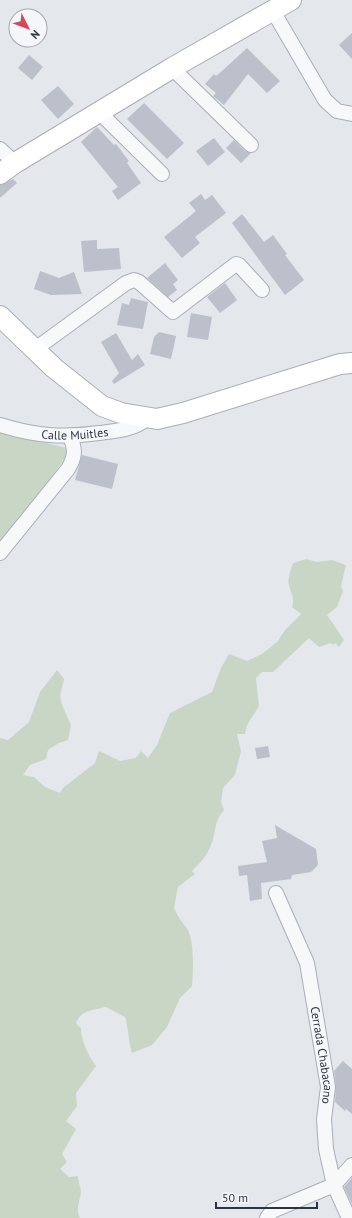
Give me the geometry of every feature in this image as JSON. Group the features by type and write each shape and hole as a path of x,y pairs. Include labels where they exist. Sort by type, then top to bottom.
{"street":[{"path":"0,149 7,169 172,68 291,0"},
{"path":"273,11 325,100 337,111 352,114"},
{"path":"172,68 251,144"},
{"path":"100,113 162,174"},
{"path":"34,350 126,283 134,280 139,282 173,312 236,264 239,265 262,290"},
{"path":"0,316 34,350 77,387 102,406 122,413 148,418 168,418 340,364 352,363"},
{"name":"Calle Muitles","path":"0,425 23,432 70,437 119,431 139,425 148,418"},
{"path":"0,553 73,461 75,448 70,437"},
{"name":"Cerrada Chabacano","path":"276,893 306,963 328,1087 324,1119 324,1135 334,1185 346,1217"},
{"path":"267,1218 272,1211 334,1185 352,1166"}],"green space":[{"path":"0,432 71,449 18,526 0,548"},
{"path":"306,559 317,562 332,560 346,565 341,586 343,591 337,607 327,615 344,640 339,647 335,643 333,645 331,643 319,647 309,638 273,672 262,672 256,678 259,706 247,725 245,734 237,734 241,751 235,775 223,788 221,802 224,810 218,818 213,840 205,856 192,871 195,874 178,887 174,908 189,932 191,939 193,955 192,986 180,998 167,1027 152,1045 132,1053 125,1017 106,1007 88,1011 78,1019 76,1024 81,1028 82,1038 90,1057 96,1066 76,1093 77,1106 66,1121 76,1129 62,1154 67,1162 60,1169 69,1177 78,1176 81,1192 78,1208 80,1218 0,1218 0,738 8,740 29,722 40,692 57,670 64,679 60,696 62,705 71,725 68,740 59,743 48,750 46,759 30,765 23,775 34,777 45,787 60,793 63,788 95,763 99,751 120,761 136,758 141,751 148,758 157,745 170,713 212,692 221,668 229,654 247,661 262,654 277,642 286,629 301,614 292,607 293,598 288,580 293,563"}],"building":[{"path":"352,33 352,59 339,45"},
{"path":"247,48 280,81 267,93 248,74 224,105 213,96 216,93 205,84 214,74 216,76"},
{"path":"29,55 43,67 32,80 18,68"},
{"path":"58,86 74,104 58,119 41,100"},
{"path":"144,103 184,143 167,159 127,119"},
{"path":"97,127 114,145 116,144 129,161 127,163 141,183 118,200 112,191 118,187 81,142"},
{"path":"214,138 225,152 208,166 196,151"},
{"path":"234,140 245,151 251,153 241,163 226,148"},
{"path":"13,179 17,183 0,198 0,185"},
{"path":"201,194 205,200 212,195 226,213 195,237 200,243 182,258 164,237 196,211 189,203"},
{"path":"242,214 264,242 273,235 287,254 285,255 304,280 285,295 232,223"},
{"path":"97,240 97,249 119,248 121,269 84,272 81,241"},
{"path":"165,263 178,280 173,284 177,290 168,297 147,278"},
{"path":"40,271 59,278 74,272 82,294 51,295 34,289"},
{"path":"225,283 237,300 220,313 207,297"},
{"path":"131,298 148,302 143,329 117,325 122,303 129,305"},
{"path":"191,313 212,317 208,340 187,337"},
{"path":"159,332 176,336 171,359 150,354 154,337"},
{"path":"116,333 132,360 138,354 145,365 114,384 112,381 119,373 101,342"},
{"path":"82,455 118,464 112,489 75,480"},
{"path":"268,746 270,757 257,759 255,748"},
{"path":"275,825 316,849 318,865 311,872 292,875 291,879 261,883 262,899 250,901 247,875 239,876 238,866 267,862 262,841 277,838"},
{"path":"343,1061 352,1069 352,1114 346,1109 345,1111 335,1102 336,1086 334,1071"},
{"path":"352,1178 352,1204 344,1187"}]}
